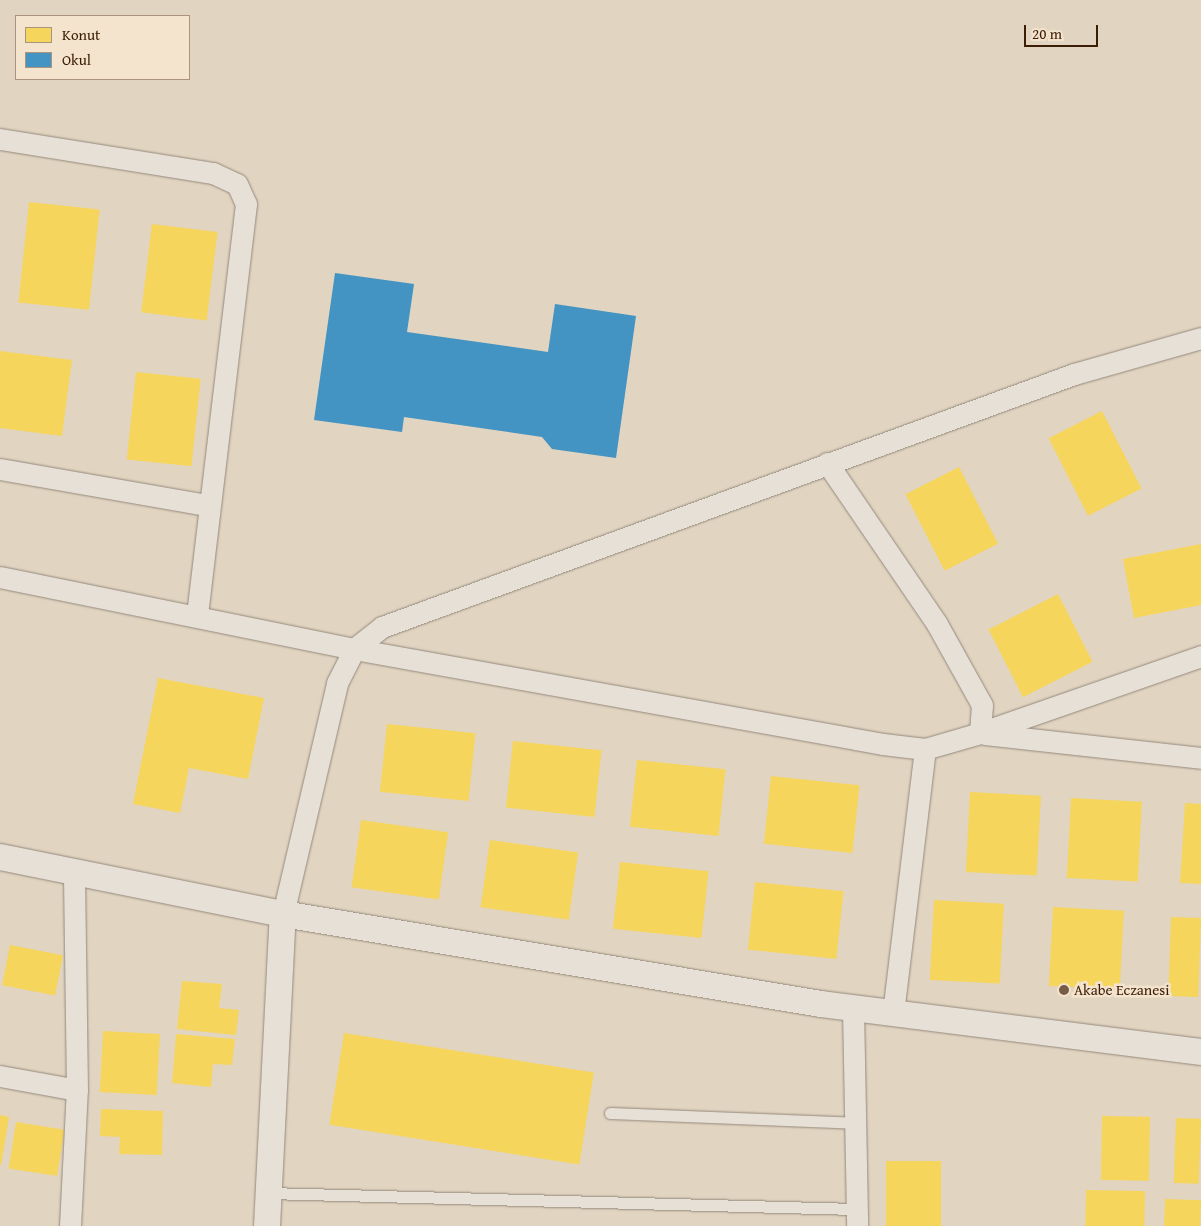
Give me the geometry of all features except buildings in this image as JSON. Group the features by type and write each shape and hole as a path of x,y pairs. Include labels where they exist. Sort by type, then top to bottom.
{"street":[{"path":"0,139 213,173 237,184 246,204 207,504 197,614"},
{"path":"267,1226 283,914 337,683 354,649 382,627 827,463 1074,374 1201,338"},
{"path":"827,463 938,624 982,705 980,733"},
{"path":"0,469 207,504"},
{"path":"0,577 197,614 354,649 925,749 980,733 1201,656"},
{"path":"980,733 1201,758"},
{"path":"893,1013 925,749"},
{"path":"0,857 283,914 853,1008 1201,1052"},
{"path":"70,1226 77,1090 74,872"},
{"path":"853,1008 856,1218"},
{"path":"0,1076 77,1090"}],"lane":[{"path":"610,1113 855,1123"},
{"path":"268,1194 856,1218"}],"place":[{"name":"Akabe Eczanesi","path":"1064,990"}]}
